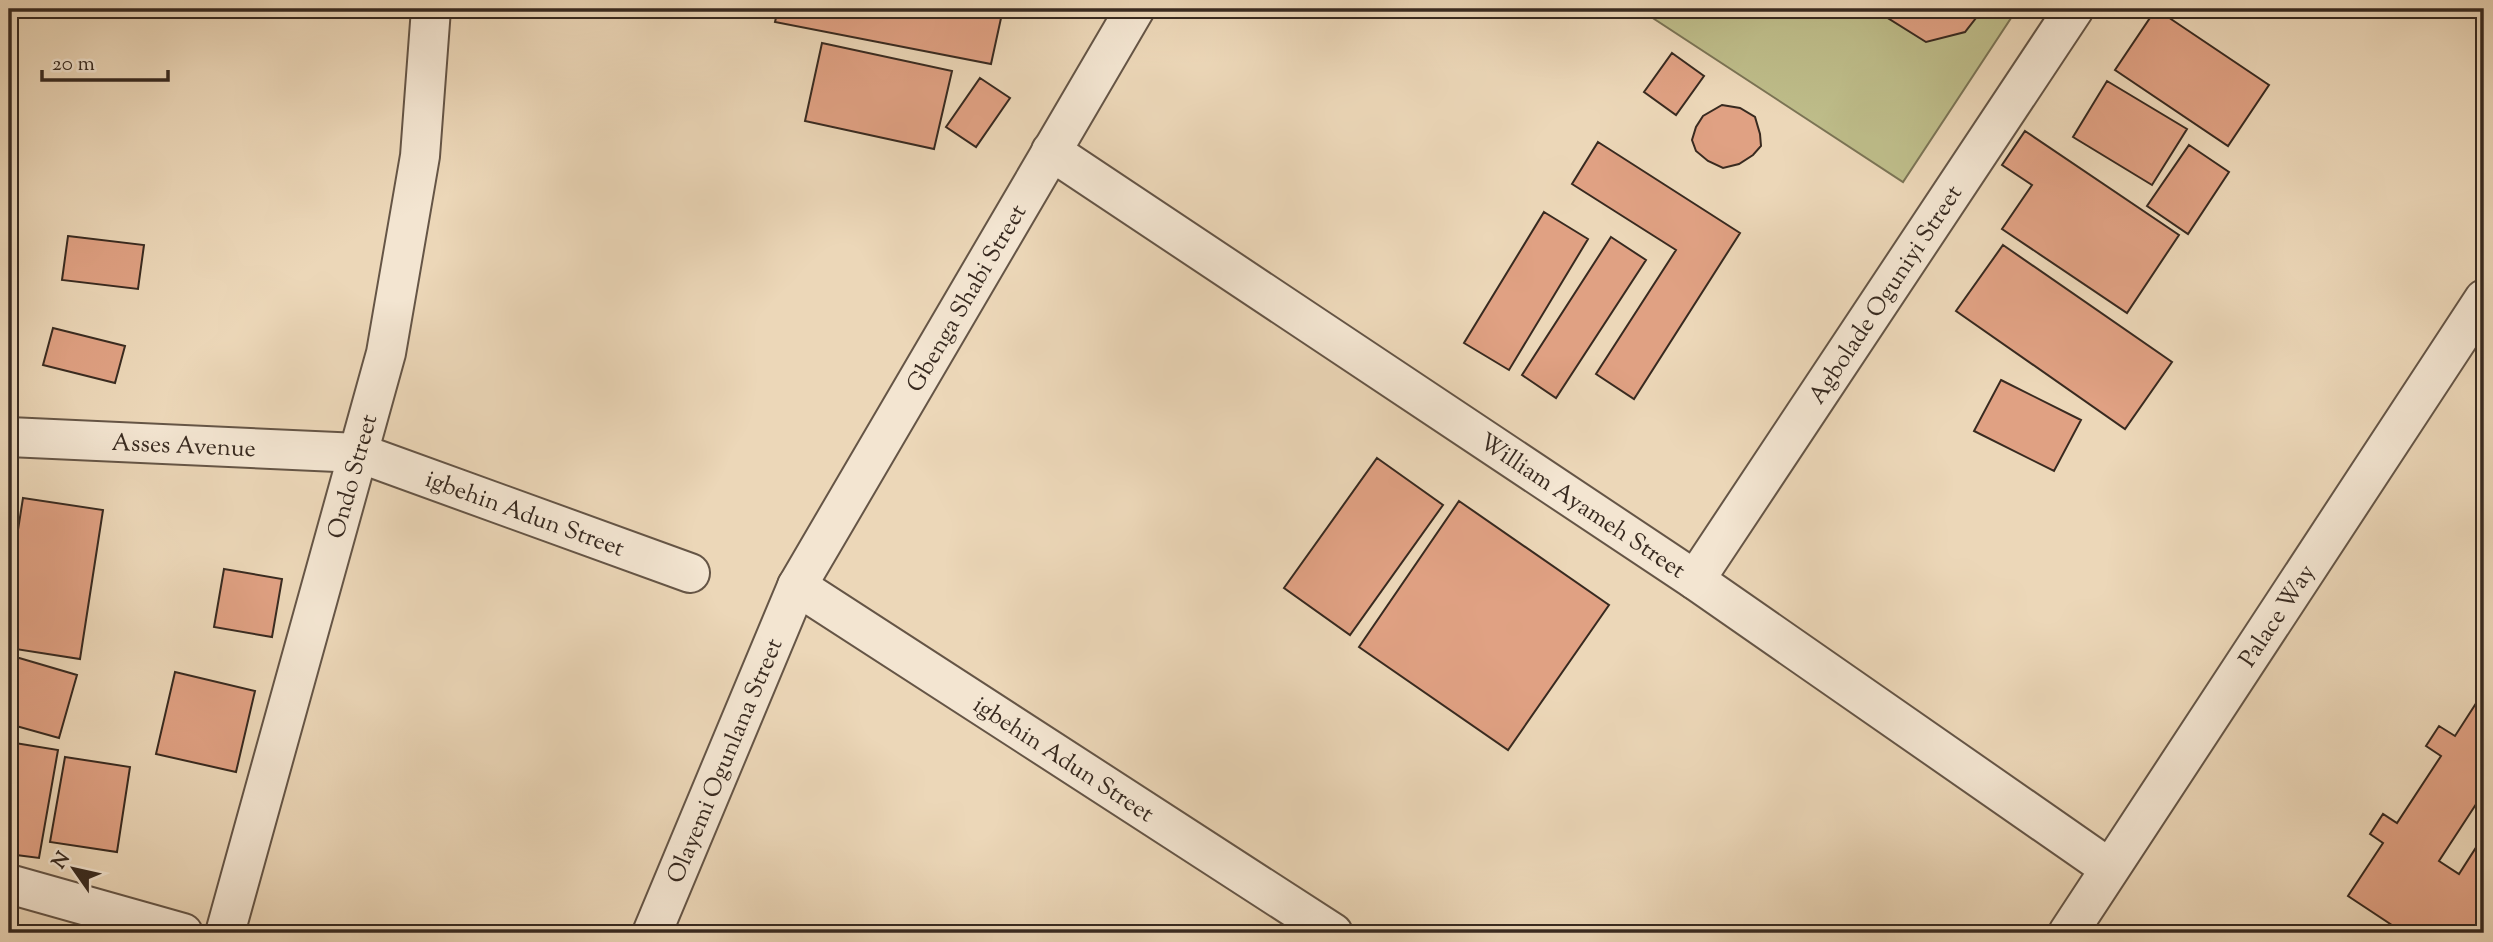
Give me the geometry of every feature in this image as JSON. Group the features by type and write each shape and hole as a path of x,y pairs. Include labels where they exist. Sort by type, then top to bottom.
{"street":[{"name":"Ondo Street","path":"225,933 386,353 421,156 431,9"},
{"name":"Gbenga Shabi Street","path":"797,586 1135,9"},
{"name":"Agbolade Oguniyi Street","path":"1695,580 2074,9"},
{"name":"William Ayameh Street","path":"1051,151 1695,580 2109,868"},
{"name":"Palace Way","path":"2068,933 2484,299"},
{"name":"Asses Avenue","path":"9,437 359,453"},
{"name":"igbehin Adun Street","path":"359,453 690,573"},
{"name":"igbehin Adun Street","path":"797,586 1333,933"},
{"name":"Olayemi Ogunlana Street","path":"652,933 797,586"},
{"path":"9,884 183,933"}],"shaded area":[{"path":"1639,9 2017,9 1903,182"}],"building":[{"path":"778,9 1003,9 991,64 775,22"},
{"path":"1881,9 1983,9 1965,32 1926,42 1883,15"},
{"path":"2156,9 2269,85 2228,146 2115,70"},
{"path":"822,43 952,71 934,149 805,121"},
{"path":"1672,53 1704,76 1676,115 1644,92"},
{"path":"980,78 1010,98 976,147 946,127"},
{"path":"2107,81 2187,129 2152,185 2073,137"},
{"path":"1722,105 1740,108 1755,117 1761,146 1739,164 1723,168 1696,151 1692,140 1703,116"},
{"path":"2025,131 2179,235 2127,313 2002,229 2032,185 2002,165"},
{"path":"1598,142 1740,233 1634,399 1596,374 1676,250 1572,184"},
{"path":"2189,145 2229,172 2188,234 2147,206"},
{"path":"1544,212 1588,239 1509,370 1464,343"},
{"path":"68,236 144,245 138,289 62,280"},
{"path":"1611,237 1646,260 1556,398 1522,375"},
{"path":"2003,245 2172,362 2125,429 1956,311"},
{"path":"53,328 125,346 115,383 43,365"},
{"path":"2001,380 2081,420 2054,471 1974,431"},
{"path":"1377,458 1443,505 1350,635 1284,588"},
{"path":"23,498 103,510 80,659 9,648 9,587"},
{"path":"1459,501 1609,605 1508,750 1359,647"},
{"path":"224,569 282,579 272,637 214,627"},
{"path":"9,655 77,675 59,738 9,724"},
{"path":"175,672 255,691 236,772 156,754"},
{"path":"2484,691 2484,792 2439,861 2459,874 2484,835 2484,933 2404,933 2348,896 2383,843 2370,834 2383,814 2397,823 2441,756 2426,746 2439,726 2455,736"},
{"path":"9,742 58,750 39,858 9,854"},
{"path":"65,757 130,767 117,852 50,842"}]}
